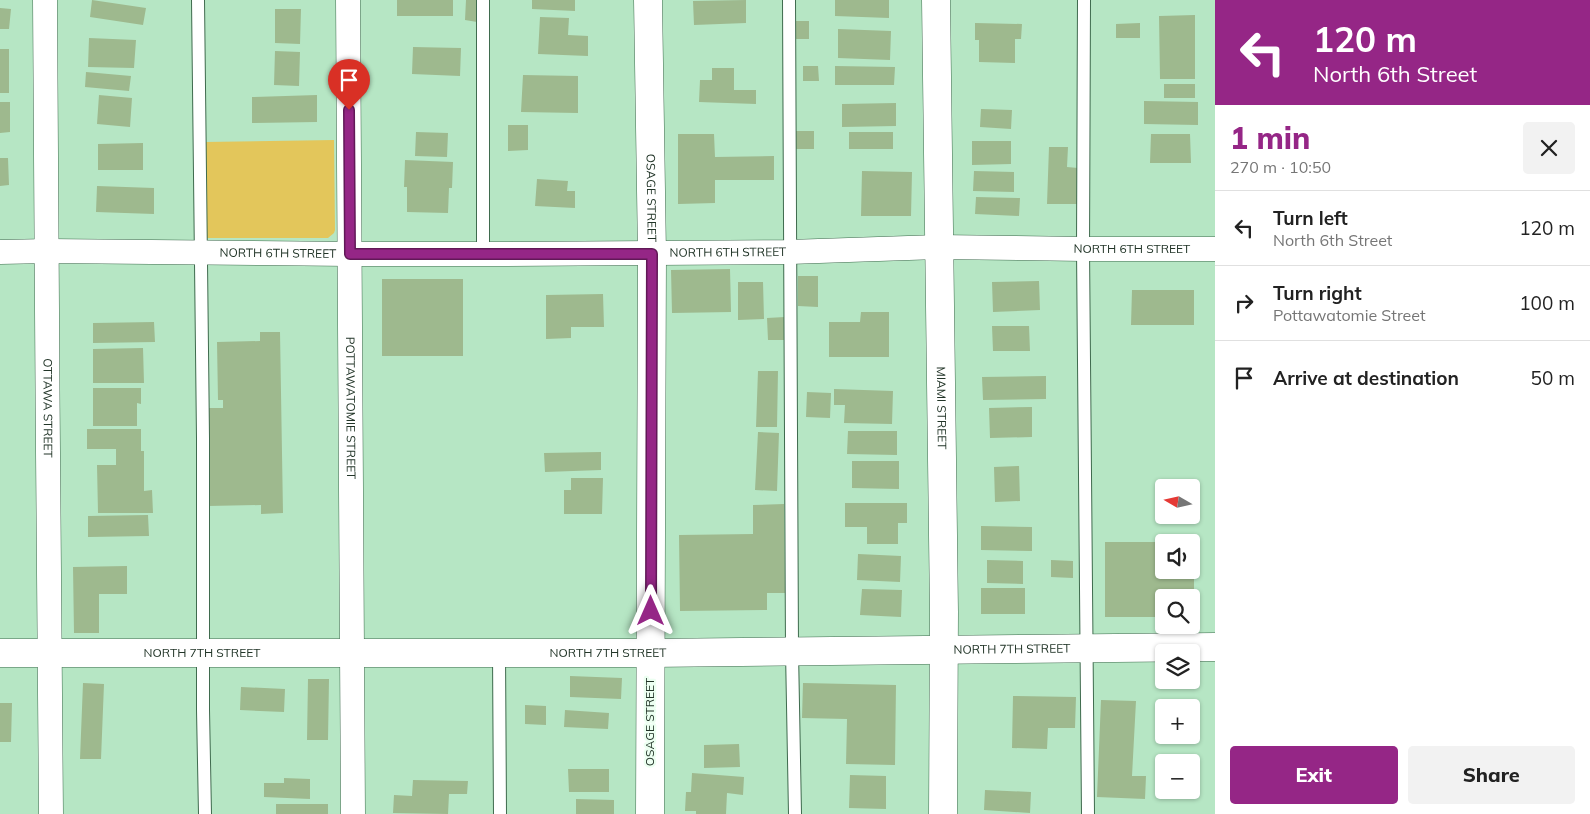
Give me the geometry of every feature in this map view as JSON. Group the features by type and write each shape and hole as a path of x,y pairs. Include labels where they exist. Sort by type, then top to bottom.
{"street":[{"name":"OTTAWA STREET","path":"45,0 48,251 48,653 51,814"},
{"name":"POTTAWATOMIE STREET","path":"348,0 353,814"},
{"name":"OSAGE STREET","path":"648,0 652,254 650,814"},
{"name":"MIAMI STREET","path":"936,0 944,651 943,814"},
{"name":"NORTH 6TH STREET","path":"0,252 652,254 938,248 1215,248"},
{"name":"NORTH 7TH STREET","path":"0,653 650,653 1215,647"}],"lane":[{"path":"198,0 205,814"},
{"path":"483,0 483,254"},
{"path":"789,0 789,252 795,814"},
{"path":"1084,0 1083,249 1088,814"},
{"path":"499,653 500,814"}],"shaded area":[{"path":"334,140 335,230 328,238 205,238 204,142"}],"building":[{"path":"92,0 146,8 143,25 90,17"},
{"path":"397,0 453,0 453,16 397,16"},
{"path":"466,0 476,0 477,22 465,20"},
{"path":"532,0 575,0 575,11 532,9"},
{"path":"746,0 746,23 694,25 693,1"},
{"path":"835,0 889,0 889,18 835,16"},
{"path":"0,8 11,9 9,29 0,29"},
{"path":"275,9 301,9 300,44 275,43"},
{"path":"1195,15 1195,79 1160,79 1159,16"},
{"path":"540,17 569,18 568,35 588,36 588,56 538,54"},
{"path":"796,21 809,21 809,39 796,39"},
{"path":"975,23 1022,24 1021,39 1015,39 1015,63 979,62 979,40 975,40"},
{"path":"1140,23 1140,38 1116,38 1116,24"},
{"path":"838,29 891,31 890,60 838,58"},
{"path":"89,38 136,40 134,68 88,67"},
{"path":"413,47 461,48 460,76 412,74"},
{"path":"0,49 9,49 9,93 0,93"},
{"path":"275,51 300,52 299,86 274,85"},
{"path":"803,66 818,66 819,81 803,81"},
{"path":"835,66 895,67 894,85 835,85"},
{"path":"712,68 734,68 734,90 756,90 756,104 699,102 700,80 712,80"},
{"path":"86,72 131,76 129,91 85,87"},
{"path":"523,75 578,76 578,113 521,112"},
{"path":"1164,84 1195,84 1195,98 1164,98"},
{"path":"99,95 132,98 130,127 97,124"},
{"path":"317,95 317,122 252,123 252,97"},
{"path":"1144,101 1198,102 1198,125 1144,124"},
{"path":"0,102 10,102 10,132 0,133"},
{"path":"896,103 896,126 842,127 842,104"},
{"path":"981,109 1012,110 1011,129 980,127"},
{"path":"508,125 528,125 528,150 508,151"},
{"path":"795,131 814,131 814,149 795,149"},
{"path":"416,132 448,133 447,157 415,156"},
{"path":"849,132 893,132 893,149 849,149"},
{"path":"678,134 714,134 715,157 774,156 774,180 715,180 715,203 678,204"},
{"path":"1151,134 1190,134 1191,163 1150,163"},
{"path":"972,141 1011,141 1011,164 972,165"},
{"path":"143,143 143,170 98,170 98,144"},
{"path":"1049,147 1068,147 1067,167 1078,168 1077,204 1047,204"},
{"path":"0,158 8,158 9,185 0,186"},
{"path":"405,160 453,162 452,188 449,188 448,213 407,212 407,187 404,187"},
{"path":"862,171 912,172 911,216 861,216"},
{"path":"974,171 1014,172 1014,192 973,191"},
{"path":"537,179 568,181 567,191 575,191 575,208 535,206"},
{"path":"97,186 154,188 154,214 96,212"},
{"path":"976,197 1020,198 1019,216 975,214"},
{"path":"730,269 731,312 672,313 671,270"},
{"path":"798,276 818,276 818,307 798,306"},
{"path":"382,279 463,279 463,356 382,356"},
{"path":"1039,281 1040,310 993,312 992,282"},
{"path":"738,282 763,282 764,319 738,320"},
{"path":"1132,290 1194,290 1194,325 1131,325"},
{"path":"603,294 604,327 571,327 571,338 546,339 546,295"},
{"path":"861,312 889,312 889,357 829,357 829,322 860,322"},
{"path":"785,317 786,340 768,340 767,318"},
{"path":"154,322 155,342 93,343 93,323"},
{"path":"992,326 1029,326 1030,351 993,351"},
{"path":"260,332 280,332 283,513 261,514 261,505 208,506 206,408 223,408 223,400 218,400 217,342 260,341"},
{"path":"143,348 144,383 93,383 93,349"},
{"path":"758,371 778,371 777,427 756,427"},
{"path":"1046,376 1046,399 983,400 982,377"},
{"path":"93,388 141,388 141,404 137,403 137,426 93,426"},
{"path":"834,389 893,391 892,424 844,423 845,405 834,405"},
{"path":"807,392 831,393 830,418 806,417"},
{"path":"1032,407 1032,437 990,438 989,408"},
{"path":"87,429 141,429 141,451 144,451 144,491 152,490 153,513 98,513 97,465 116,465 116,449 87,449"},
{"path":"848,431 897,431 897,455 847,454"},
{"path":"758,432 779,433 777,491 755,490"},
{"path":"601,452 601,470 545,472 544,453"},
{"path":"852,461 899,461 899,489 852,488"},
{"path":"1019,466 1020,501 995,502 994,467"},
{"path":"571,478 603,478 602,514 564,514 564,490 571,490"},
{"path":"845,503 907,503 907,523 898,523 898,544 867,544 867,527 845,527"},
{"path":"784,504 785,593 767,593 767,610 680,611 679,535 753,534 753,505"},
{"path":"148,515 149,536 88,537 88,516"},
{"path":"981,526 1032,527 1032,551 981,550"},
{"path":"1105,542 1155,542 1155,579 1194,579 1194,589 1155,589 1155,617 1105,617"},
{"path":"858,554 901,556 900,582 857,580"},
{"path":"987,560 1023,561 1023,584 987,583"},
{"path":"1051,560 1073,561 1073,578 1051,577"},
{"path":"127,566 127,594 99,594 99,633 74,633 73,567"},
{"path":"981,588 1025,588 1025,614 981,614"},
{"path":"862,589 902,590 901,617 860,615"},
{"path":"570,676 622,678 621,699 570,697"},
{"path":"308,679 329,679 328,740 307,740"},
{"path":"83,683 104,684 101,759 80,759"},
{"path":"803,683 896,685 895,765 846,764 847,719 802,718"},
{"path":"241,687 285,689 284,712 240,710"},
{"path":"1013,696 1076,697 1075,728 1048,728 1047,749 1012,748"},
{"path":"1101,700 1136,701 1132,776 1146,776 1145,799 1097,797"},
{"path":"0,703 12,703 11,742 0,742"},
{"path":"525,705 546,706 546,725 525,724"},
{"path":"565,710 609,713 608,729 564,727"},
{"path":"739,744 740,767 704,768 704,745"},
{"path":"568,769 609,769 609,792 569,792"},
{"path":"692,773 744,777 743,795 727,793 726,814 696,814 696,811 685,811 686,792 691,792"},
{"path":"850,775 886,776 886,809 849,808"},
{"path":"284,778 310,779 310,799 264,797 264,783 284,783"},
{"path":"413,780 468,781 467,794 449,794 448,814 393,813 394,795 412,796"},
{"path":"985,790 1031,792 1030,813 984,810"},
{"path":"576,799 614,800 614,814 576,814"},
{"path":"276,804 328,804 328,814 276,814"}],"route":[{"path":"349,110 350,254 652,254 651,611"}]}
